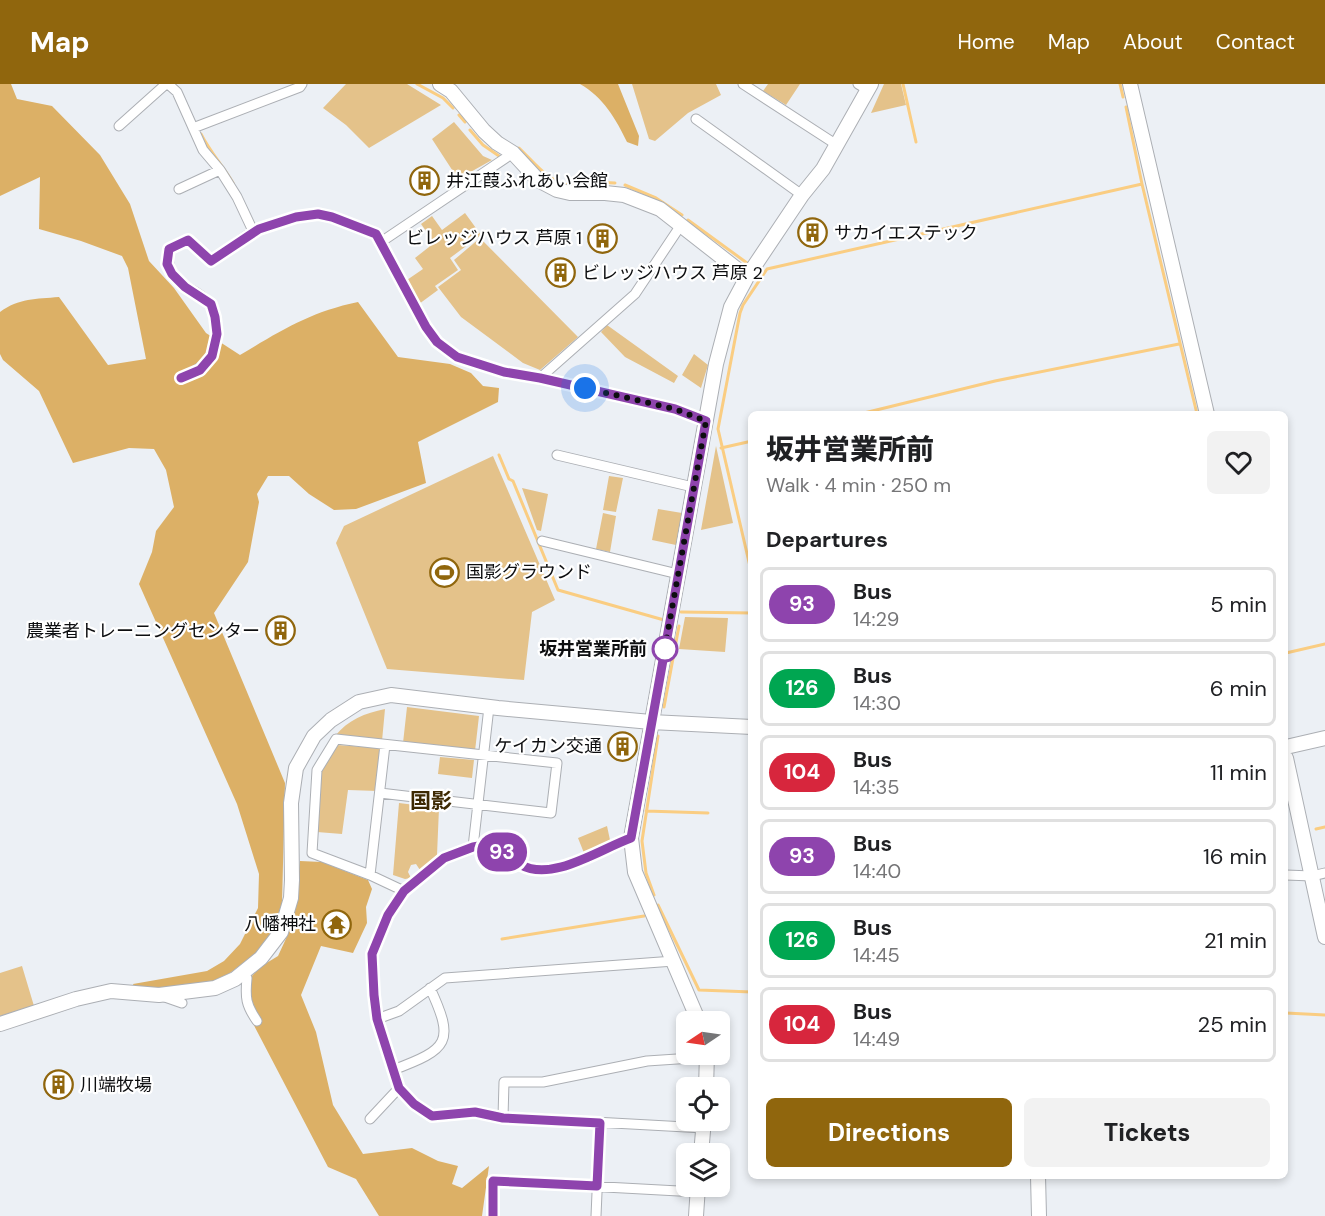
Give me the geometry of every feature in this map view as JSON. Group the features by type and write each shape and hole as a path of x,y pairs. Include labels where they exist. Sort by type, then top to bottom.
{"street":[{"path":"119,126 167,84 177,92 203,150 220,170 237,197 253,231"},
{"path":"193,128 300,87 302,84"},
{"path":"440,84 456,97 484,131 513,153 538,180 557,190 570,193 624,195 660,209 747,277"},
{"path":"743,84 837,146"},
{"path":"1130,84 1206,411"},
{"path":"694,1011 635,872 631,838 693,487 723,335 731,307 747,277 802,195 823,169 837,146 866,86"},
{"path":"696,119 802,195"},
{"path":"381,242 513,153"},
{"path":"179,189 220,170"},
{"path":"181,378 200,370 212,356 217,334 211,304 185,287 172,274 167,264 169,249 188,240 211,261 253,231 296,217 318,214 376,234 411,300 437,342 457,357 504,372 675,409 706,421"},
{"path":"540,378 635,294 681,225"},
{"path":"557,455 693,487"},
{"path":"542,541 678,574"},
{"path":"0,1024 76,999 111,991 159,995 215,988 235,979 261,958 281,932 286,918 291,889 291,804 296,768 314,736 331,720 359,702 391,694 489,707 651,722 748,727"},
{"path":"473,847 489,707"},
{"path":"1288,747 1325,738"},
{"path":"380,794 551,813 557,763 336,739 317,770 312,853 370,875 404,891"},
{"path":"370,875 386,745"},
{"path":"1288,765 1318,875 1325,937"},
{"path":"631,838 559,869 540,871 523,866 490,844 473,847 444,858 404,891 388,915 372,954 377,1019 399,1088 414,1104 432,1116 475,1112 503,1118 676,1124"},
{"path":"1288,875 1318,875"},
{"path":"377,1019 399,1011 445,978 674,961"},
{"path":"247,978 247,1002 257,1021"},
{"path":"393,1070 419,1060 437,1049 444,1038 446,1026 430,988"},
{"path":"159,995 182,1003"},
{"path":"503,1118 504,1082 543,1082 647,1061 676,1059"},
{"path":"370,1119 399,1088"},
{"path":"596,1216 600,1123"},
{"path":"1038,1179 1039,1216"},
{"path":"493,1216 493,1181 676,1188"},
{"path":"696,1216 697,1197"}],"shaded area":[{"path":"0,84 11,84 17,99 52,106 100,155 130,204 149,261 174,288 206,333 240,355 311,317 358,302 398,357 450,364 471,373 483,386 499,388 498,402 418,442 426,483 356,509 334,510 309,494 289,476 268,476 257,494 259,502 248,562 214,613 285,783 282,904 270,935 258,952 230,973 204,985 180,989 134,987 133,984 207,971 224,961 240,944 258,908 259,874 237,804 139,584 152,552 156,531 174,507 166,470 154,449 129,448 73,463 39,391 3,360 0,354 0,312 21,302 59,297 108,365 146,359 128,268 122,256 39,229 40,177 0,196"},
{"path":"346,84 407,84 441,105 369,148 346,125 323,108"},
{"path":"580,84 618,84 639,136 638,146 627,142 608,109 596,95"},
{"path":"632,84 716,84 721,95 688,113 655,141 649,139"},
{"path":"768,84 800,84 786,105 763,91"},
{"path":"884,84 901,84 906,105 871,113"},
{"path":"454,122 483,156 492,160 458,179 432,139"},
{"path":"465,213 481,235 450,258 458,270 435,286 438,290 419,304 404,282 423,269 415,258 429,247 426,241 431,238 421,224 432,216 442,230"},
{"path":"480,238 578,337 540,370 523,363 461,317 438,287 461,270 454,260"},
{"path":"607,325 678,376 674,383 625,357 601,332"},
{"path":"694,354 708,365 701,388 682,375"},
{"path":"716,446 733,523 701,530"},
{"name":"国影グラウンド","path":"493,456 555,600 532,612 524,680 387,669 336,543 344,526"},
{"path":"609,476 623,478 616,512 603,510"},
{"path":"522,488 548,494 541,531 537,530"},
{"path":"658,509 682,513 676,545 652,540"},
{"path":"603,513 616,516 610,552 596,549"},
{"path":"685,617 728,618 725,652 679,649"},
{"path":"407,707 479,716 475,751 403,743"},
{"path":"385,709 382,741 335,736 357,718"},
{"path":"337,745 382,748 378,791 348,790 342,834 317,832 321,773"},
{"path":"440,757 474,760 472,778 438,774"},
{"path":"399,803 439,808 437,855 420,870 416,864 411,865 408,872 411,878 405,879 393,875"},
{"path":"607,826 610,840 584,853 578,838"},
{"path":"300,861 322,862 368,880 372,889 366,907 367,923 353,953 321,946 301,995 316,1032 333,1105 363,1154 412,1148 438,1161 458,1166 452,1184 462,1188 489,1166 482,1216 379,1216 356,1179 328,1167 247,1012 251,977 260,967 278,956 290,930 296,903"},
{"path":"22,966 34,1006 0,1016 0,973"}],"waterway":[{"path":"417,84 443,98 453,108"},
{"path":"903,84 916,142"},
{"path":"1120,84 1123,97"},
{"path":"1126,107 1142,184"},
{"path":"459,115 465,122"},
{"path":"470,130 483,145 499,156"},
{"path":"201,134 233,183"},
{"path":"519,148 543,172 564,184 615,183"},
{"path":"748,558 718,429 740,313 767,269 1142,184 1196,411"},
{"path":"625,185 656,198 682,215"},
{"path":"688,220 747,263"},
{"path":"872,411 995,381 1179,344"},
{"path":"721,448 748,442"},
{"path":"499,455 509,479 513,481 558,590 664,620"},
{"path":"681,612 748,613"},
{"path":"664,707 679,626"},
{"path":"1288,653 1325,644"},
{"path":"654,895 646,873 642,841 658,736"},
{"path":"646,811 708,813"},
{"path":"1316,829 1325,827"},
{"path":"658,905 699,990 748,992"},
{"path":"502,939 644,916"},
{"path":"1288,1013 1325,1015"}],"bus line":[{"name":"93","path":"181,378 200,370 212,356 217,334 211,304 185,287 172,274 167,264 169,249 188,240 211,261 253,231 296,217 318,214 376,234 426,327 437,342 457,357 504,372 675,409 706,421 631,838 559,869 540,871 523,866 490,844 473,847 444,858 413,886 404,891 388,915 372,954 377,1019 399,1088 414,1104 432,1116 475,1112 503,1118 600,1123 597,1186 493,1181 493,1216"}],"place":[{"name":"井江葭ふれあい会館","path":"425,181"},
{"name":"サカイエステック","path":"813,233"},
{"name":"ビレッジハウス 芦原 1","path":"603,238"},
{"name":"ビレッジハウス 芦原 2","path":"561,273"},
{"name":"国影グラウンド","path":"445,572"},
{"name":"農業者トレーニングセンター","path":"281,631"},
{"name":"坂井営業所前","path":"665,649"},
{"name":"ケイカン交通","path":"623,746"},
{"name":"八幡神社","path":"337,924"},
{"name":"川端牧場","path":"59,1085"}],"district":[{"name":"国影","path":"431,801"}],"route":[{"path":"585,388 675,409 706,421 663,658 665,649"}]}
